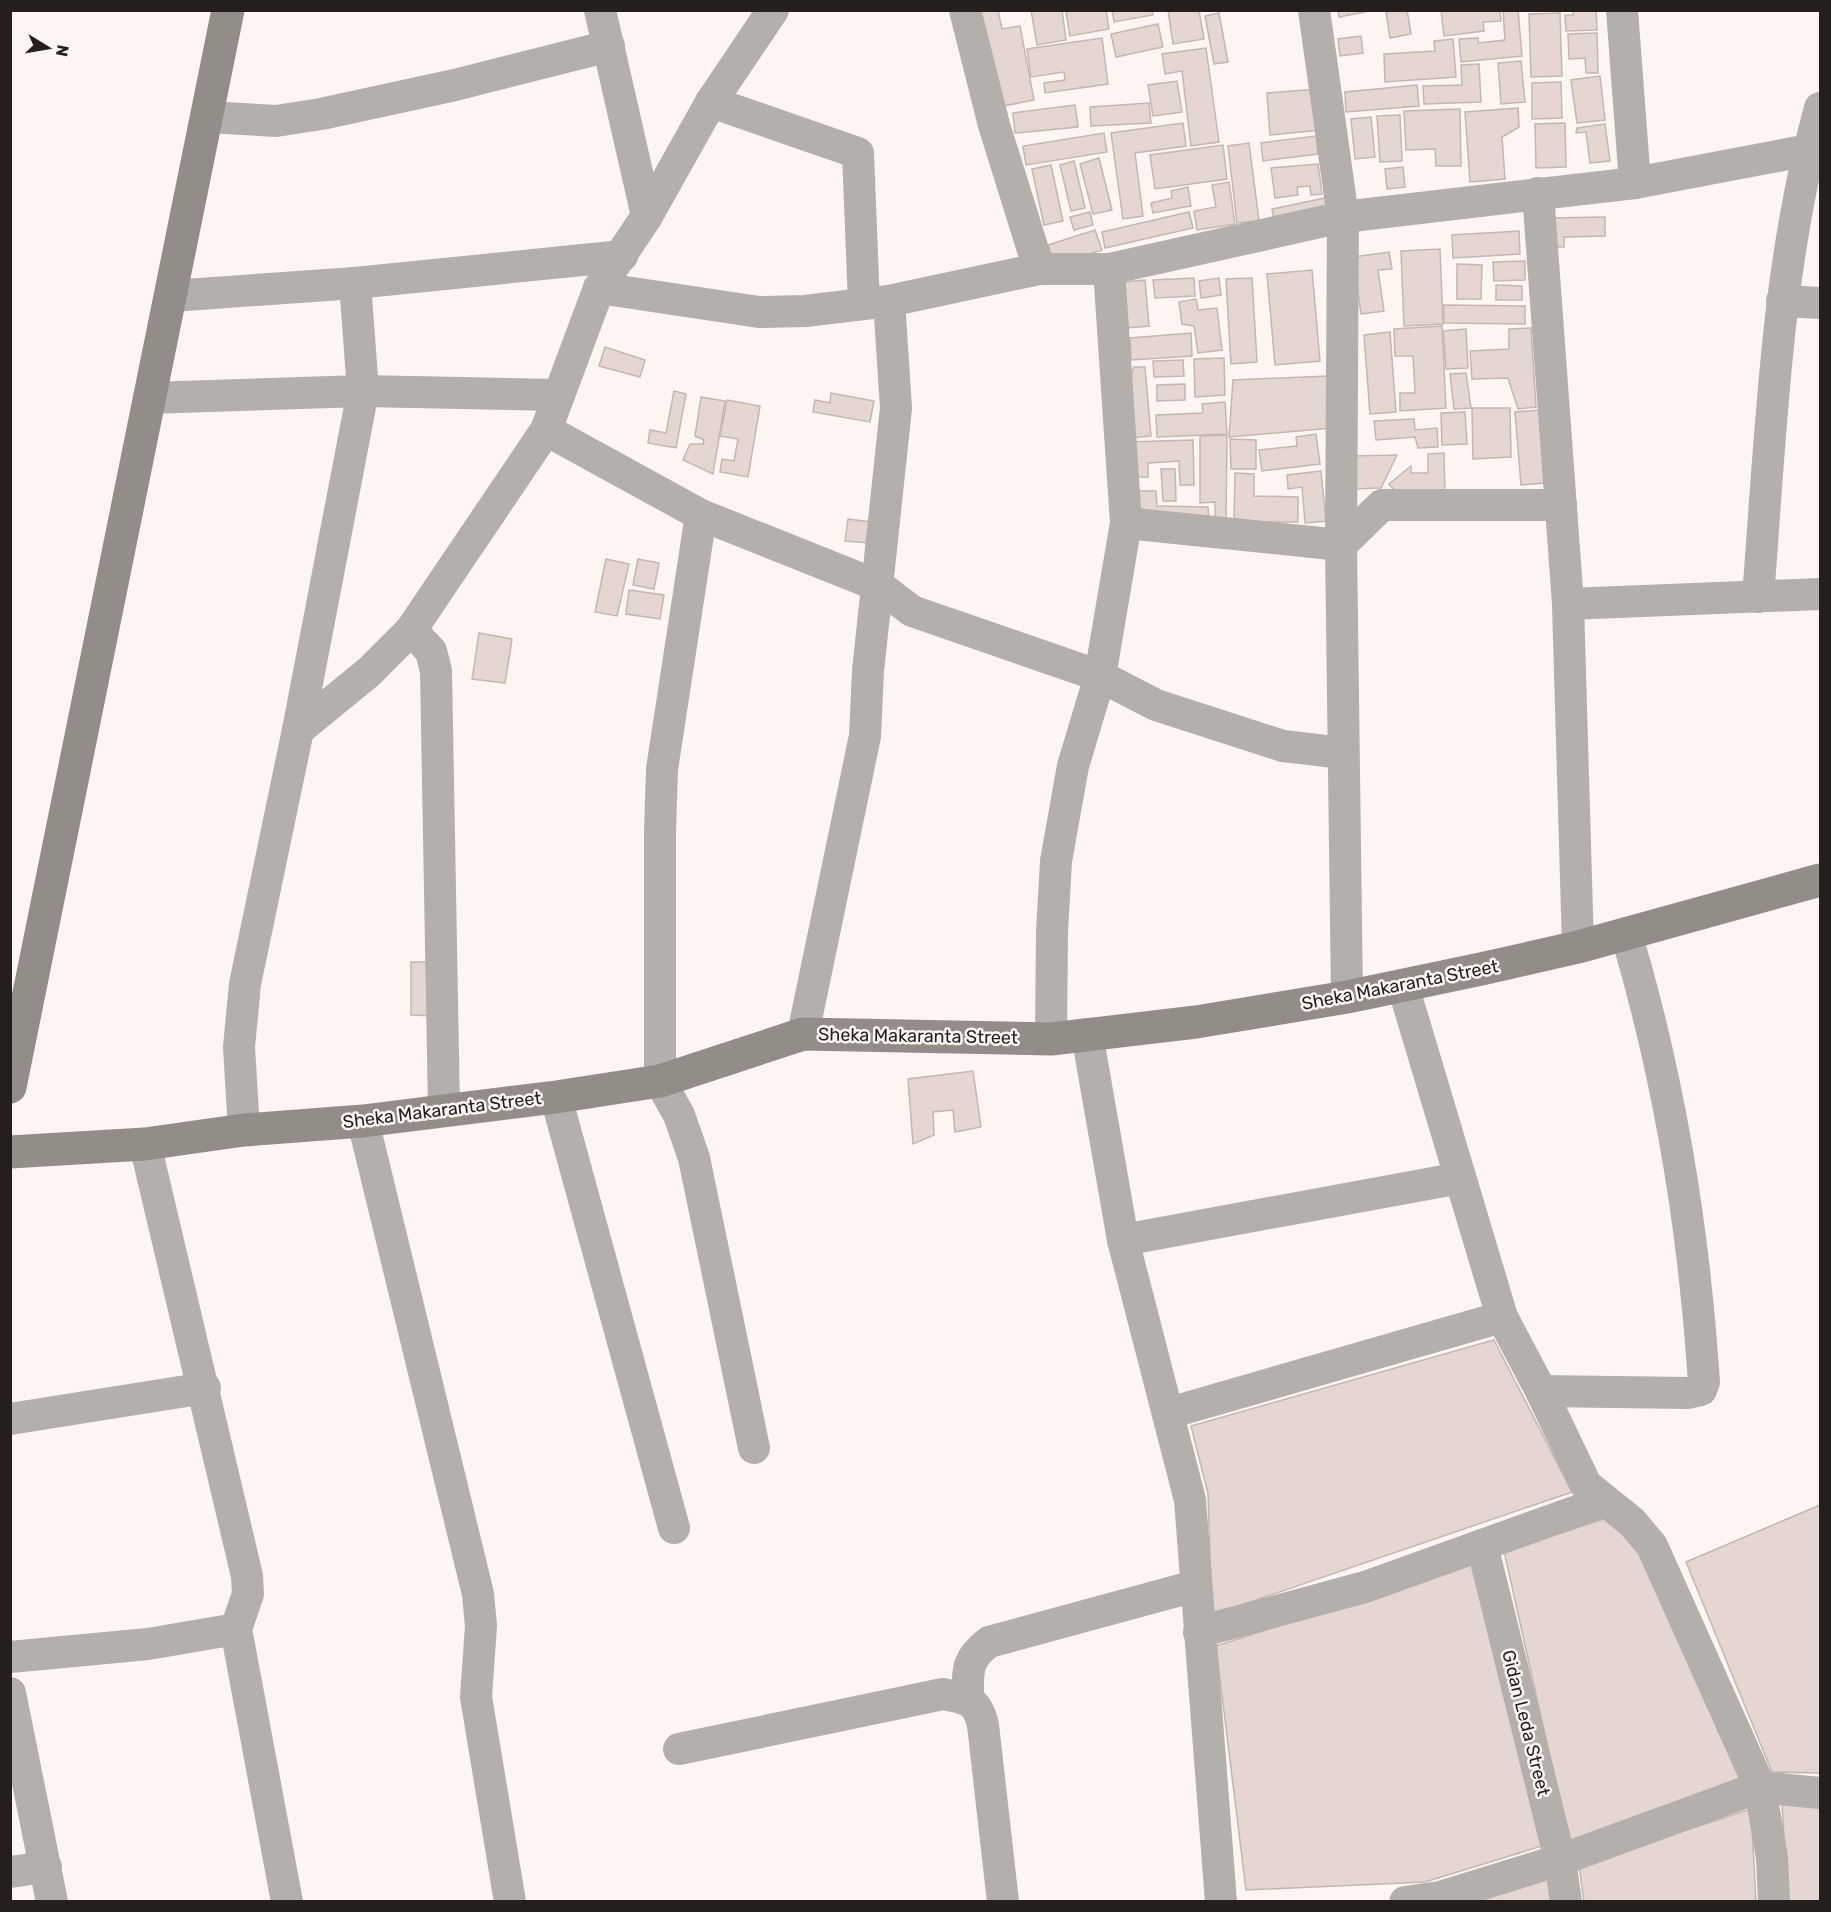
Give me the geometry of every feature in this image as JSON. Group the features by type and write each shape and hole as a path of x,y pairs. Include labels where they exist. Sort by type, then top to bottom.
{"street":[{"path":"10,1087 228,10"},
{"path":"600,10 647,216"},
{"path":"298,730 369,672 411,630 546,430 600,288 647,216 711,102 773,10"},
{"path":"965,10 994,125 1039,270"},
{"path":"1314,10 1343,217 1341,545 1347,997"},
{"path":"1622,10 1635,183"},
{"path":"207,117 276,120 321,114 455,85 609,46"},
{"path":"711,102 858,153 877,302 896,408 879,586 868,670 865,736 803,1035"},
{"path":"1758,597 1782,301 1809,150 1821,108"},
{"path":"600,288 759,312 805,311 877,302 1039,270 1110,269 1343,217 1635,183 1809,150"},
{"path":"1538,193 1568,604 1578,947"},
{"path":"171,296 355,283 622,255"},
{"path":"1051,1039 1052,932 1056,861 1073,766 1100,676 1126,524 1110,269"},
{"path":"244,1130 239,1047 245,984 298,730 363,391 355,283"},
{"path":"1782,301 1821,303"},
{"path":"149,398 363,391 559,395"},
{"path":"546,430 701,515 879,586 912,611 1100,676 1156,705 1272,742 1344,753"},
{"path":"1126,524 1341,545 1382,505 1561,505"},
{"path":"701,515 662,769 660,1080 679,1115 694,1158 754,1448"},
{"path":"1568,604 1821,594"},
{"path":"411,630 431,651 435,671 444,1110"},
{"name":"Sheka Makaranta Street","path":"10,1152 145,1144 244,1130 363,1121 556,1097 660,1080 803,1035 1051,1039 1196,1022 1347,997 1578,947 1821,880"},
{"path":"1541,1391 1688,1393 1701,1390 1704,1382 1697,1284 1663,1067 1626,933"},
{"path":"1403,986 1502,1317 1586,1485 1632,1521 1652,1546 1760,1787 1772,1858 1774,1902"},
{"path":"1087,1034 1123,1240 1190,1500 1221,1902"},
{"path":"556,1097 674,1528"},
{"path":"363,1121 478,1594 481,1626 476,1670 476,1697 510,1902"},
{"path":"145,1144 205,1388 247,1576 248,1594 236,1629 287,1902"},
{"path":"1123,1240 1461,1178"},
{"path":"1169,1413 1502,1317"},
{"path":"10,1419 205,1388"},
{"path":"1199,1632 1365,1587 1605,1501"},
{"name":"Gidan Leda Street","path":"1482,1545 1560,1860 1566,1902"},
{"path":"968,1699 968,1667 976,1651 989,1642 1196,1586"},
{"path":"10,1658 148,1644 236,1629"},
{"path":"10,1693 52,1902"},
{"path":"679,1749 943,1694 968,1699 980,1710 983,1725 1003,1902"},
{"path":"1405,1902 1440,1897 1560,1860 1760,1787 1821,1793"},
{"path":"10,1872 46,1867"}],"building":[{"path":"973,10 998,10 1002,29 1020,26 1034,100 993,108"},
{"path":"1031,10 1062,10 1066,40 1037,45"},
{"path":"1106,10 1109,29 1070,36 1066,12"},
{"path":"1112,10 1152,10 1153,15 1114,22"},
{"path":"1168,10 1205,10 1199,11 1204,39 1173,44"},
{"path":"1338,10 1374,10 1339,17"},
{"path":"1407,10 1411,34 1390,38 1386,12"},
{"path":"1441,10 1500,10 1501,21 1483,22 1484,31 1444,36"},
{"path":"1503,10 1518,10 1522,56 1461,62 1459,39 1478,38 1478,43 1505,40"},
{"path":"1573,10 1596,10 1597,30 1566,31 1565,15 1573,15"},
{"path":"1219,13 1228,62 1214,64 1205,16"},
{"path":"1560,13 1562,76 1531,77 1529,14"},
{"path":"1158,24 1163,47 1116,57 1111,34"},
{"path":"1597,33 1598,73 1586,73 1585,58 1569,59 1568,34"},
{"path":"1361,36 1363,53 1340,56 1338,39"},
{"path":"1102,38 1108,84 1045,93 1044,83 1065,80 1064,72 1031,77 1027,49"},
{"path":"1453,39 1456,77 1385,82 1384,54 1435,51 1434,41"},
{"path":"1206,48 1219,142 1191,146 1182,71 1165,74 1162,54"},
{"path":"1521,61 1525,102 1501,104 1498,63"},
{"path":"1479,64 1481,102 1424,104 1423,86 1462,85 1461,65"},
{"path":"1600,76 1605,120 1577,123 1571,80"},
{"path":"1177,81 1182,112 1153,116 1148,85"},
{"path":"1561,82 1562,118 1532,119 1532,83"},
{"path":"1417,85 1419,106 1346,112 1345,92"},
{"path":"1318,89 1321,130 1270,135 1267,93"},
{"path":"1149,103 1151,123 1091,126 1090,107"},
{"path":"1075,105 1078,127 1015,133 1013,113"},
{"path":"1518,108 1519,127 1502,137 1505,179 1470,182 1465,112"},
{"path":"1460,109 1461,166 1436,166 1435,149 1406,150 1404,111"},
{"path":"1400,115 1402,161 1380,162 1377,116"},
{"path":"1371,117 1375,157 1355,159 1351,119"},
{"path":"1183,123 1186,146 1135,153 1143,216 1123,219 1111,133"},
{"path":"1565,123 1566,167 1536,168 1535,124"},
{"path":"1605,124 1610,161 1590,163 1586,132 1576,133 1577,128"},
{"path":"1104,133 1107,152 1026,165 1023,146"},
{"path":"1316,136 1318,154 1263,161 1261,143"},
{"path":"1249,143 1259,221 1237,223 1228,146"},
{"path":"1223,145 1227,179 1155,189 1150,155"},
{"path":"1099,158 1112,210 1093,214 1080,164"},
{"path":"1074,161 1085,208 1071,211 1060,165"},
{"path":"1318,164 1322,194 1311,195 1310,186 1297,187 1298,195 1275,198 1271,168"},
{"path":"1051,165 1063,221 1044,225 1032,169"},
{"path":"1403,167 1405,187 1387,189 1385,169"},
{"path":"1229,182 1235,224 1197,230 1194,211 1216,207 1212,185"},
{"path":"1188,187 1191,206 1153,213 1151,203 1172,198 1171,191"},
{"path":"1325,198 1328,215 1275,226 1272,209"},
{"path":"1090,212 1093,225 1074,230 1070,217"},
{"path":"1189,212 1193,228 1105,248 1102,232"},
{"path":"1605,217 1605,236 1564,237 1564,247 1552,247 1551,218"},
{"path":"1095,230 1102,250 1054,265 1048,245"},
{"path":"1519,231 1520,254 1453,258 1452,235"},
{"path":"1440,249 1443,324 1404,326 1401,251"},
{"path":"1389,252 1392,269 1378,270 1384,311 1361,314 1353,257"},
{"path":"1525,261 1525,280 1494,281 1493,262"},
{"path":"1457,264 1482,265 1481,299 1457,299"},
{"path":"1312,270 1320,361 1275,365 1267,274"},
{"path":"1194,278 1195,296 1155,298 1153,280"},
{"path":"1219,278 1221,295 1201,298 1199,281"},
{"path":"1252,278 1257,362 1231,364 1226,279"},
{"path":"1145,280 1149,326 1128,328 1123,282"},
{"path":"1496,285 1522,286 1522,300 1496,300"},
{"path":"1196,299 1198,310 1217,308 1222,350 1198,353 1194,326 1182,324 1179,302"},
{"path":"1444,305 1525,306 1525,324 1444,323"},
{"path":"1442,326 1446,408 1400,411 1400,393 1415,393 1413,356 1395,356 1394,329"},
{"path":"1531,328 1536,407 1518,409 1508,378 1472,379 1470,351 1509,349 1509,329"},
{"path":"1466,329 1468,368 1446,369 1443,331"},
{"path":"1390,332 1396,412 1370,414 1364,335"},
{"path":"1191,333 1192,356 1131,360 1130,338"},
{"path":"605,347 645,360 640,377 599,366"},
{"path":"1224,358 1225,395 1195,397 1194,359"},
{"path":"1183,360 1184,376 1154,377 1153,361"},
{"path":"1134,367 1145,367 1151,436 1128,438 1124,394"},
{"path":"1466,373 1471,408 1454,409 1450,374"},
{"path":"1328,376 1331,428 1229,437 1233,380"},
{"path":"1185,384 1185,400 1157,401 1157,385"},
{"path":"674,391 686,394 676,448 648,443 650,430 666,433"},
{"path":"831,393 874,401 870,422 813,412 815,400 830,403"},
{"path":"701,397 725,401 713,474 683,460 690,444 703,444 704,440 695,436"},
{"path":"727,400 760,406 748,477 720,472 722,459 734,461 738,439 720,436"},
{"path":"1225,402 1227,434 1157,437 1156,415 1203,413 1202,404"},
{"path":"1472,408 1510,408 1511,457 1473,459"},
{"path":"1540,410 1545,483 1521,485 1515,412"},
{"path":"1465,412 1467,444 1442,445 1441,413"},
{"path":"1414,419 1415,430 1437,428 1438,447 1418,448 1415,437 1376,440 1374,421"},
{"path":"1316,434 1320,464 1262,471 1259,450 1297,446 1296,437"},
{"path":"1227,435 1226,518 1215,518 1215,502 1200,503 1200,436"},
{"path":"1230,439 1256,440 1256,469 1231,469"},
{"path":"1193,440 1194,485 1180,485 1179,461 1148,463 1148,477 1130,477 1128,442"},
{"path":"1444,453 1445,496 1400,497 1389,484 1411,466 1411,473 1428,473 1428,454"},
{"path":"1397,455 1381,488 1354,489 1354,456"},
{"path":"1161,469 1175,469 1176,501 1163,501"},
{"path":"1321,471 1326,521 1305,523 1302,487 1288,489 1287,475"},
{"path":"1235,473 1254,474 1254,496 1298,497 1298,522 1234,522"},
{"path":"1137,491 1156,491 1157,506 1208,507 1209,523 1137,523"},
{"path":"848,519 871,522 869,543 845,541"},
{"path":"606,559 629,564 617,616 595,612"},
{"path":"638,559 659,563 654,589 633,585"},
{"path":"629,590 664,595 660,619 626,614"},
{"path":"479,633 512,639 505,683 472,679"},
{"path":"411,962 432,962 435,1016 411,1015"},
{"path":"973,1071 981,1127 955,1132 953,1110 933,1112 934,1135 913,1144 908,1079"},
{"path":"1494,1340 1572,1492 1212,1615 1208,1493 1191,1426"},
{"path":"1820,1505 1820,1773 1772,1772 1686,1562"},
{"path":"1604,1519 1638,1547 1741,1778 1569,1842 1504,1551"},
{"path":"1471,1564 1545,1845 1425,1882 1246,1890 1216,1646"},
{"path":"1782,1804 1820,1808 1820,1902 1788,1902"},
{"path":"1751,1809 1756,1902 1584,1902 1579,1865"},
{"path":"1549,1879 1552,1902 1473,1902"}]}
